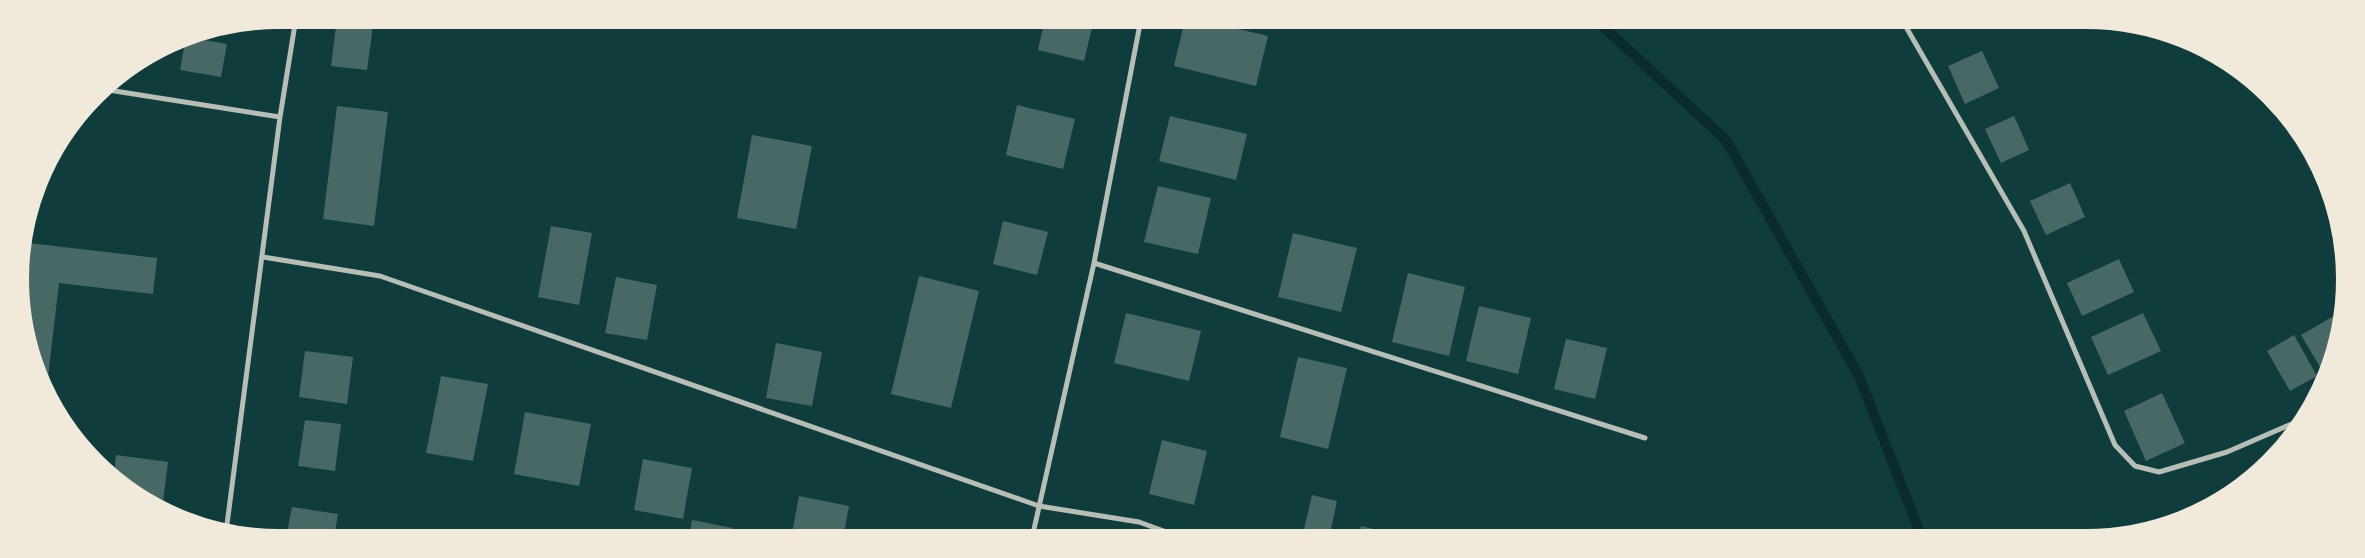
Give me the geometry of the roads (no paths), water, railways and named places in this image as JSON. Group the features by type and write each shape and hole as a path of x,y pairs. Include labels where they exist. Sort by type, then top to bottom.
{"street":[{"path":"227,526 280,117 295,26"},
{"path":"1033,532 1094,263 1140,26"},
{"path":"1905,26 2024,231 2115,445 2135,466 2159,472 2227,452 2293,423"},
{"path":"111,90 280,117"},
{"path":"263,257 380,276 1039,506 1140,522 1167,532"},
{"path":"1094,263 1645,438"}],"waterway":[{"path":"1603,26 1726,140 1859,376 1920,532"}]}
